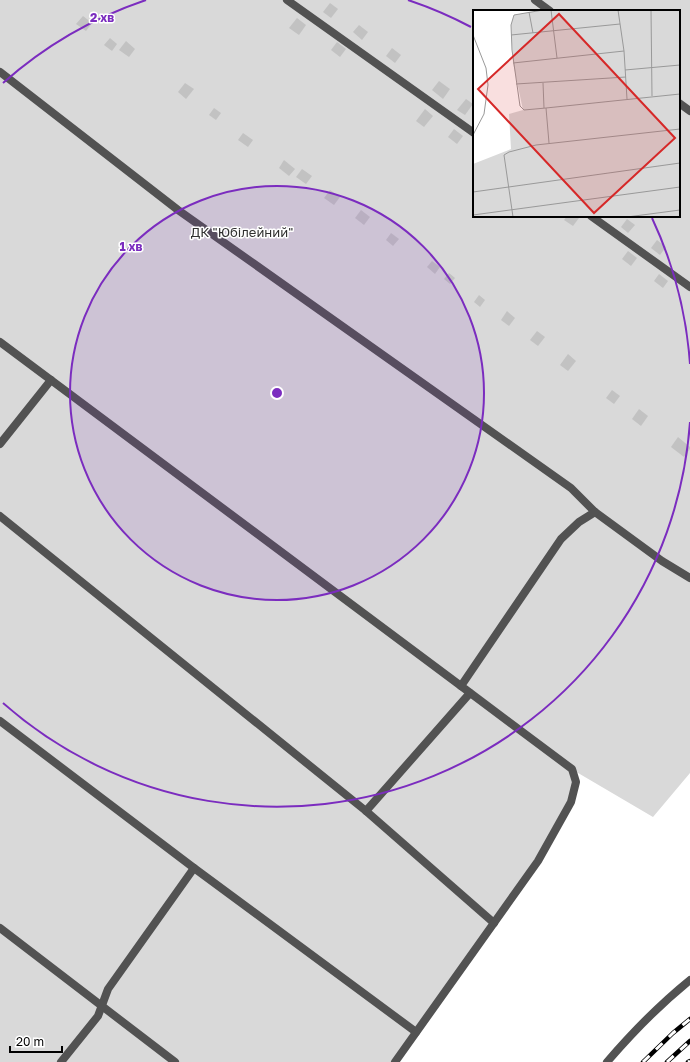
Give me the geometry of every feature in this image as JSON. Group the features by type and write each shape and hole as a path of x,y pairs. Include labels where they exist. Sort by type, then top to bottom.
{"lane":[{"path":"287,0 473,132"},
{"path":"535,0 549,10"},
{"path":"0,72 178,210 571,488 595,512 662,561 690,578"},
{"path":"680,104 690,110"},
{"path":"591,217 690,287"},
{"path":"0,342 572,769 576,782 571,802 538,861 395,1062"},
{"path":"0,444 51,380"},
{"path":"461,686 561,539 579,522 595,512"},
{"path":"0,516 366,811 494,923"},
{"path":"366,811 470,692"},
{"path":"0,721 194,868 416,1032"},
{"path":"61,1062 98,1016 108,989 194,868"},
{"path":"0,928 175,1062"},
{"path":"606,1062 626,1039 671,995 690,980"}],"green space":[{"name":"ДК \"Юбілейний\"","path":"0,0 690,0 690,773 653,817 573,770 576,782 571,802 538,861 395,1062 0,1062"}],"building":[{"path":"330,3 338,9 331,18 323,12"},
{"path":"83,16 92,23 86,31 76,24"},
{"path":"297,18 306,25 299,35 289,28"},
{"path":"359,25 368,32 362,40 353,32"},
{"path":"110,38 117,44 112,51 104,45"},
{"path":"126,41 135,49 129,57 119,50"},
{"path":"337,42 346,49 340,57 331,50"},
{"path":"392,48 401,55 395,63 386,56"},
{"path":"439,81 450,89 443,99 432,90"},
{"path":"185,83 194,89 186,99 178,92"},
{"path":"466,99 473,104 465,115 457,110"},
{"path":"214,108 221,113 216,120 209,115"},
{"path":"425,109 433,116 424,127 416,121"},
{"path":"454,129 463,136 457,144 448,137"},
{"path":"243,133 253,140 248,147 238,140"},
{"path":"284,160 295,169 289,176 279,168"},
{"path":"302,169 312,176 306,184 296,177"},
{"path":"330,190 340,197 334,205 324,198"},
{"path":"361,210 370,217 364,225 355,218"},
{"path":"566,217 579,218 573,226 564,220"},
{"path":"627,219 635,225 628,233 621,227"},
{"path":"391,233 399,239 393,246 386,240"},
{"path":"657,240 666,247 660,255 651,248"},
{"path":"628,251 637,258 631,266 622,259"},
{"path":"432,261 440,267 435,274 427,267"},
{"path":"449,273 455,278 450,284 444,279"},
{"path":"659,274 668,281 663,288 654,281"},
{"path":"479,295 485,300 480,307 474,302"},
{"path":"507,311 515,318 509,326 501,320"},
{"path":"537,331 545,337 538,346 530,340"},
{"path":"568,354 576,361 568,371 560,365"},
{"path":"612,390 620,396 614,404 606,398"},
{"path":"639,409 648,416 641,426 632,419"},
{"path":"678,437 690,447 684,457 671,447"}],"railway":[{"path":"643,1062 690,1019"},
{"path":"667,1062 690,1041"}]}
